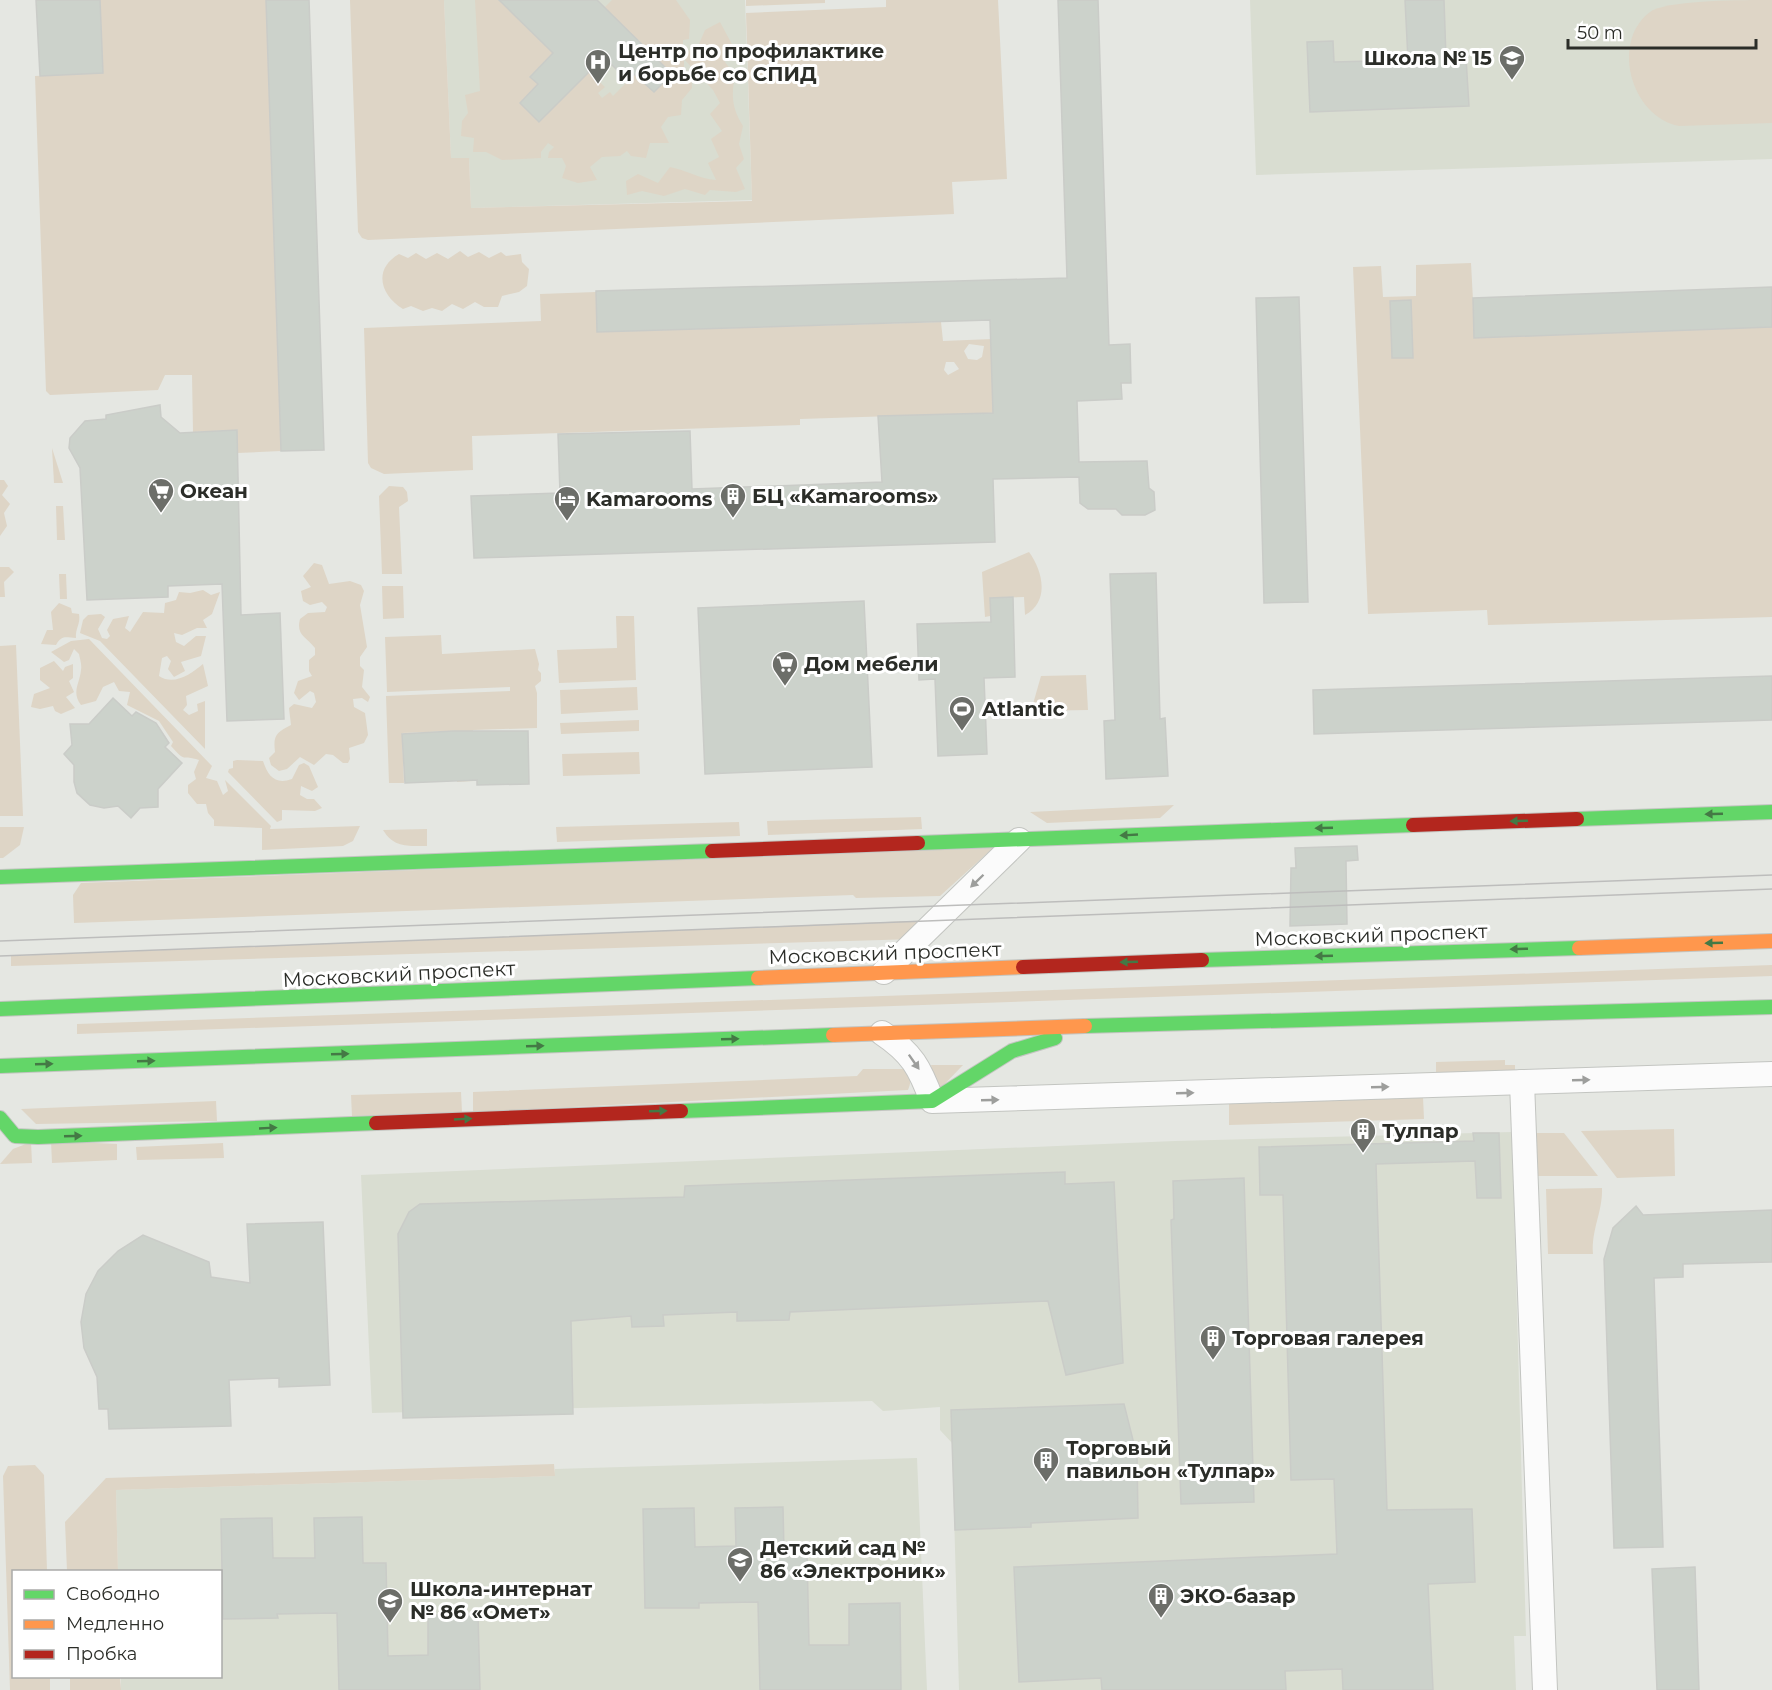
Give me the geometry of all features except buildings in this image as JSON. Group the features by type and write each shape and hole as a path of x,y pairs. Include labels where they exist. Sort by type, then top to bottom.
{"main road":[{"path":"0,877 1019,840 1191,831 1772,812"},
{"name":"Московский проспект","path":"0,1009 884,972 1772,941"},
{"path":"0,1066 1107,1025 1772,1007"},
{"path":"0,1118 9,1141 932,1101 1012,1051 1107,1025"}],"street":[{"path":"884,972 1019,840"},
{"path":"882,1033 903,1047 918,1065 932,1101 1772,1074"},
{"path":"1522,1082 1545,1690"}],"shaded area":[{"path":"100,0 266,0 281,451 237,453 236,430 193,432 192,375 165,375 158,390 50,395 46,391 35,76 103,73"},
{"path":"350,0 444,0 451,158 469,158 471,208 752,201 746,13 886,7 886,0 998,0 1007,179 952,182 954,214 368,240 362,238 358,232"},
{"name":"Центр по профилактике и борьбе со СПИД","path":"444,0 745,0 752,200 471,208 469,158 451,158"},
{"path":"475,0 499,0 540,41 548,33 561,45 530,76 538,84 520,103 539,122 589,72 605,87 598,93 602,98 610,92 613,96 635,74 654,92 672,74 619,21 595,17 612,0 676,0 690,20 689,39 683,40 683,55 689,50 695,56 703,53 699,44 705,30 720,22 735,50 723,59 735,76 733,102 743,126 739,144 744,159 736,168 745,189 736,192 710,190 705,195 685,189 664,196 642,191 627,195 626,181 638,174 658,183 670,167 716,180 708,163 719,157 711,139 722,131 710,114 720,103 713,90 684,59 684,70 691,73 692,88 682,100 681,115 668,117 661,127 669,143 650,143 646,158 631,156 627,151 620,156 602,157 590,167 597,180 578,183 562,178 566,166 562,158 548,158 549,152 554,147 548,143 541,152 541,158 502,160 486,152 473,152 474,138 461,136 462,121 468,113 465,95 480,91"},
{"path":"746,0 825,0 825,3 746,6"},
{"name":"Школа № 15","path":"1250,0 1772,0 1772,159 1256,175"},
{"path":"1772,0 1772,123 1679,126 1662,120 1648,108 1638,93 1631,75 1629,57 1632,39 1639,23 1653,10 1693,2"},
{"path":"460,251 468,257 479,252 489,258 501,252 506,256 521,254 522,262 529,269 527,286 519,292 502,296 498,307 484,307 475,302 463,309 452,304 442,311 432,308 423,311 411,306 403,309 389,297 383,282 383,274 385,267 399,254 408,258 416,253 426,259 437,253 448,259"},
{"path":"1471,263 1475,338 1772,327 1772,617 1488,625 1487,610 1368,614 1353,267 1381,266 1383,297 1416,296 1416,265","holes":["1411,300 1413,358 1392,358"]},
{"path":"596,292 598,332 941,322 943,341 1017,338 1020,412 800,419 800,425 472,436 473,470 384,474 371,468 368,463 364,328 541,321 540,294","holes":["969,344 984,346 982,357 977,360 968,359 964,351","946,362 954,362 959,369 948,375 944,370"]},
{"path":"52,448 63,483 54,483"},
{"path":"0,480 4,480 8,486 2,495 10,504 4,513 7,526 0,536"},
{"path":"389,486 403,487 407,492 408,501 399,507 402,574 382,574 379,496"},
{"path":"56,506 63,506 65,540 57,540"},
{"path":"1029,552 1038,568 1042,586 1038,602 1025,615 1024,597 990,598 990,616 985,617 982,572"},
{"path":"314,563 322,565 329,584 350,581 361,585 364,591 360,605 367,647 360,657 360,666 364,670 362,687 370,697 368,702 362,698 353,699 354,707 365,713 368,735 364,743 349,748 348,763 343,763 333,755 326,754 314,765 300,757 287,769 279,771 271,765 269,758 275,752 277,735 291,725 289,708 294,704 312,708 316,702 314,693 310,691 299,700 294,693 298,681 312,676 309,671 309,660 315,655 315,648 300,632 300,619 308,613 325,612 327,607 322,602 310,605 303,601 301,591 311,587 303,576"},
{"path":"0,567 9,567 14,572 4,582 5,597 0,597"},
{"path":"59,574 66,574 67,599 60,599"},
{"path":"382,586 403,586 404,618 383,619"},
{"path":"203,590 211,595 220,592 212,614 203,620 207,628 197,628 182,635 174,633 176,642 184,646 196,636 206,636 201,656 181,662 185,671 174,677 168,669 171,661 167,656 162,658 159,676 171,680 182,678 203,664 208,686 186,696 187,705 183,710 189,715 198,711 197,704 205,701 205,749 100,641 80,633 83,620 88,615 101,614 105,617 98,629 102,638 107,639 110,636 107,630 113,619 129,616 125,628 130,632 143,612 164,613 165,603 176,600 179,592 190,593"},
{"path":"59,603 71,608 72,613 79,614 76,638 63,638 56,645 41,644 47,630 53,630 51,612"},
{"path":"616,616 634,616 636,680 559,683 557,650 617,648"},
{"path":"441,635 442,654 535,649 539,664 538,670 541,673 541,681 535,686 537,728 473,730 474,781 457,782 454,731 402,733 404,783 389,783 386,696 510,691 510,687 387,692 385,637"},
{"path":"89,639 212,766 206,778 217,781 223,795 228,791 225,780 271,826 270,829 360,826 353,841 343,846 262,850 262,828 214,826 214,820 208,813 206,804 197,804 188,793 188,785 196,779 194,772 199,760 184,758 180,755 171,746 173,742 159,721 127,705 130,692 119,691 114,682 103,687 96,701 81,705 76,692 81,668 79,654 74,649 69,660 64,662 51,652 71,641"},
{"path":"16,645 23,816 0,816 0,646"},
{"path":"54,661 63,671 65,667 73,664 73,678 69,681 74,692 66,697 75,708 61,714 55,711 53,706 40,709 31,707 34,694 50,688 40,680 40,668"},
{"path":"1086,675 1088,710 1031,711 1041,676"},
{"path":"637,687 638,710 561,714 560,690"},
{"path":"639,720 639,731 561,734 560,723"},
{"path":"639,752 640,774 563,776 562,754"},
{"path":"233,761 263,761 270,775 281,781 292,779 299,765 304,763 309,766 318,787 312,791 301,786 300,795 307,799 314,799 322,808 315,811 282,810 282,820 277,822 228,772 233,768"},
{"path":"1174,805 1160,818 1047,823 1030,812"},
{"path":"921,817 922,829 768,835 767,821"},
{"path":"739,822 740,836 557,842 556,827"},
{"path":"0,827 24,827 20,845 3,858 0,858"},
{"path":"427,829 427,846 402,845 392,840 383,830"},
{"path":"993,848 940,896 856,898 853,895 74,923 73,895 81,883"},
{"path":"937,920 916,939 11,966 11,956"},
{"path":"1772,965 1772,976 77,1034 77,1024"},
{"path":"1505,1060 1505,1065 1515,1065 1515,1075 1436,1077 1436,1062"},
{"path":"931,1065 963,1065 937,1092"},
{"path":"863,1069 906,1069 910,1079 908,1090 473,1112 473,1092 857,1076"},
{"path":"461,1092 462,1112 352,1116 351,1095"},
{"path":"1423,1097 1424,1119 1229,1125 1229,1103"},
{"path":"216,1101 217,1121 36,1124 21,1109"},
{"path":"1674,1129 1675,1176 1617,1178 1581,1131"},
{"path":"1512,1132 1526,1636 1514,1636 1516,1690 959,1690 952,1443 940,1430 940,1407 883,1411 872,1401 372,1413 361,1175 1175,1141"},
{"path":"1533,1133 1564,1133 1598,1176 1535,1176"},
{"path":"51,1141 117,1144 117,1160 52,1163"},
{"path":"31,1142 32,1163 0,1164 13,1149"},
{"path":"223,1143 224,1158 137,1160 136,1147"},
{"path":"1602,1188 1593,1254 1548,1254 1546,1189"},
{"path":"917,1458 927,1690 121,1690 121,1678 222,1678 222,1570 118,1570 116,1490 554,1476 555,1469"},
{"path":"554,1464 555,1476 116,1490 118,1570 67,1570 65,1522 106,1478"},
{"path":"35,1465 44,1475 47,1570 12,1570 12,1678 50,1678 50,1690 10,1690 3,1476 8,1466"},
{"path":"70,1678 120,1678 121,1690 70,1690"}],"tram line":[{"path":"0,941 1772,875"},
{"path":"0,956 1772,889"}],"traffic: fast":[{"path":"1577,819 1772,812"},
{"path":"918,843 1413,825"},
{"path":"0,877 712,851"},
{"path":"1202,960 1579,948"},
{"path":"0,1009 758,978"},
{"path":"1085,1026 1772,1007"},
{"path":"0,1066 833,1035"},
{"path":"681,1111 932,1101 1012,1051 1055,1038"},
{"path":"0,1118 15,1136 38,1137 376,1123"}],"traffic: slow":[{"path":"1579,948 1772,941"},
{"path":"758,978 1023,967"},
{"path":"833,1035 1085,1026"}],"traffic: jam":[{"path":"1413,825 1577,819"},
{"path":"712,851 918,843"},
{"path":"1023,967 1202,960"},
{"path":"376,1123 681,1111"}],"place":[{"name":"Школа № 15","path":"1512,81"},
{"name":"Центр по профилактике и борьбе со СПИД","path":"598,85"},
{"name":"Океан","path":"161,514"},
{"name":"БЦ «Kamarooms»","path":"733,519"},
{"name":"Kamarooms","path":"567,522"},
{"name":"Дом мебели","path":"785,687"},
{"name":"Atlantic","path":"962,732"},
{"name":"Тулпар","path":"1363,1154"},
{"name":"Торговая галерея","path":"1213,1361"},
{"name":"Торговый павильон «Тулпар»","path":"1046,1483"},
{"name":"Детский сад № 86 «Электроник»","path":"740,1583"},
{"name":"ЭКО-базар","path":"1161,1619"},
{"name":"Школа-интернат № 86 «Омет»","path":"390,1624"}]}
